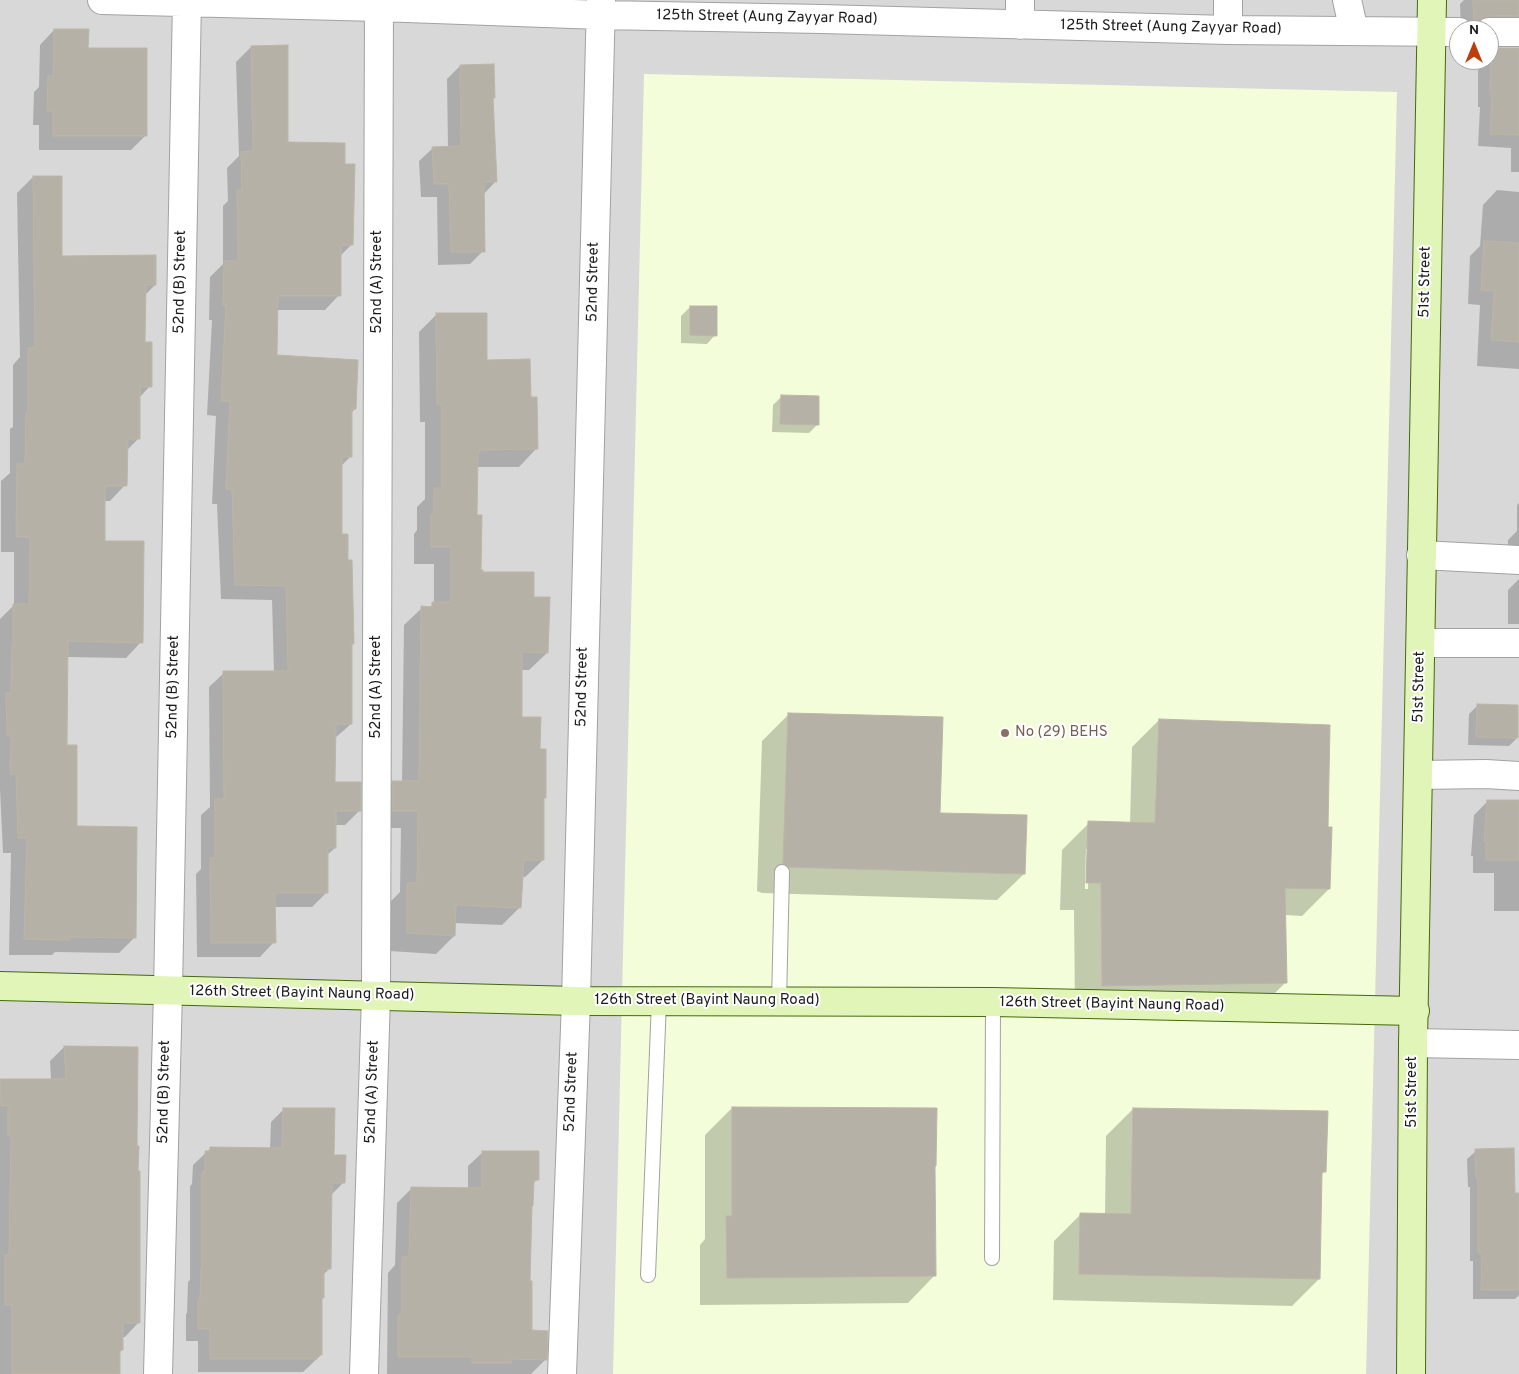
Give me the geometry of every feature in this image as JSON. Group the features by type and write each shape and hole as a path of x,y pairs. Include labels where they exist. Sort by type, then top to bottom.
{"street":[{"name":"125th Street (Aung Zayyar Road)","path":"102,0 1020,12 1228,30 1449,32"},
{"path":"1228,0 1228,30"},
{"path":"1347,0 1354,31"},
{"name":"51st Street","path":"1411,1374 1413,1044 1432,0"},
{"name":"52nd (B) Street","path":"158,1374 168,991 187,1"},
{"name":"52nd (A) Street","path":"364,1374 376,996 379,4"},
{"name":"52nd Street","path":"562,1374 576,1001 601,8"},
{"path":"1499,32 1519,32"},
{"path":"1421,555 1519,560"},
{"path":"1421,643 1519,644"},
{"path":"1418,775 1486,774 1519,776"},
{"name":"126th Street (Bayint Naung Road)","path":"0,986 576,1001 993,1002 1414,1011"},
{"path":"1413,1044 1519,1045"}],"lane":[{"path":"779,1002 782,872"},
{"path":"648,1274 658,1001"},
{"path":"992,1258 993,1002"}],"shaded area":[{"path":"0,0 1519,0 1519,1374 0,1374"},
{"name":"No (29) BEHS","path":"644,74 1397,92 1366,1374 613,1374"}],"building":[{"path":"1473,0 1519,0 1519,16 1489,16 1480,20 1474,20"},
{"path":"54,29 89,29 88,48 147,48 147,136 53,136 53,111 47,111 48,76 53,76"},
{"path":"288,45 288,142 345,143 345,164 355,164 353,245 341,245 341,296 278,296 277,355 358,360 356,409 352,409 352,457 342,457 342,534 348,534 348,560 352,560 354,644 352,644 352,724 336,724 335,782 361,782 361,811 336,811 336,848 328,848 328,893 275,893 276,943 211,943 210,858 215,858 215,799 224,799 223,671 288,671 286,586 235,585 232,490 226,489 230,401 221,401 226,305 223,305 224,261 238,261 237,190 242,190 241,152 253,151 251,46"},
{"path":"1499,48 1519,48 1519,135 1490,134 1492,94 1490,94 1491,70 1499,70"},
{"path":"494,64 495,98 493,98 497,182 484,182 485,252 451,252 449,184 434,184 432,147 461,146 460,65"},
{"path":"33,176 62,176 62,256 156,255 156,285 146,285 145,342 152,342 152,387 140,387 140,439 128,439 127,486 105,486 105,541 144,541 143,643 68,641 67,745 77,745 77,826 137,827 136,938 69,937 69,940 24,939 27,838 18,838 16,774 10,774 11,736 7,736 6,693 11,693 13,604 29,604 30,537 16,537 17,464 25,464 26,412 28,412 28,348 35,348"},
{"path":"1484,241 1519,243 1519,342 1491,340 1494,291 1481,290"},
{"path":"690,306 717,306 717,336 690,335"},
{"path":"436,313 487,313 487,360 530,359 531,397 537,397 538,449 480,450 478,452 477,515 482,515 481,570 483,572 534,572 534,597 550,597 548,653 522,652 522,717 541,717 540,749 546,749 544,860 524,860 521,908 456,905 455,936 407,933 407,883 417,883 418,811 392,811 392,781 419,781 421,606 432,607 432,602 451,602 451,547 431,547 431,515 434,515 434,488 442,488 442,405 437,405"},
{"path":"781,395 819,396 819,425 780,424"},
{"path":"1477,704 1518,705 1518,738 1476,737"},
{"path":"788,713 943,717 940,813 1027,815 1025,874 789,867 783,864"},
{"path":"1159,719 1330,725 1328,827 1332,827 1330,889 1285,888 1287,983 1102,986 1101,883 1086,883 1088,821 1155,823"},
{"path":"1487,800 1519,800 1519,860 1486,860 1486,842 1484,842"},
{"path":"64,1046 138,1047 137,1146 139,1146 138,1171 140,1171 140,1323 123,1323 123,1350 120,1350 120,1374 12,1374 12,1305 5,1305 5,1255 9,1255 11,1136 8,1136 8,1106 1,1106 0,1079 66,1079"},
{"path":"732,1107 937,1108 935,1166 936,1276 727,1278 726,1216 732,1216"},
{"path":"283,1108 335,1108 334,1155 346,1155 345,1183 332,1183 331,1269 324,1269 322,1355 317,1355 317,1359 210,1359 210,1329 198,1329 198,1300 200,1300 202,1268 202,1172 205,1172 205,1151 210,1151 210,1147 282,1148"},
{"path":"1133,1108 1328,1111 1326,1172 1322,1172 1320,1279 1079,1274 1080,1213 1131,1214"},
{"path":"1514,1148 1515,1193 1519,1193 1519,1290 1481,1290 1482,1253 1478,1253 1478,1178 1476,1178 1475,1149"},
{"path":"482,1151 539,1151 539,1180 534,1180 532,1206 530,1281 532,1281 532,1330 548,1331 547,1360 511,1359 511,1363 472,1363 472,1357 398,1357 398,1315 402,1315 402,1257 409,1257 411,1187 482,1188"}],"place":[{"name":"No (29) BEHS","path":"1005,733"}]}
